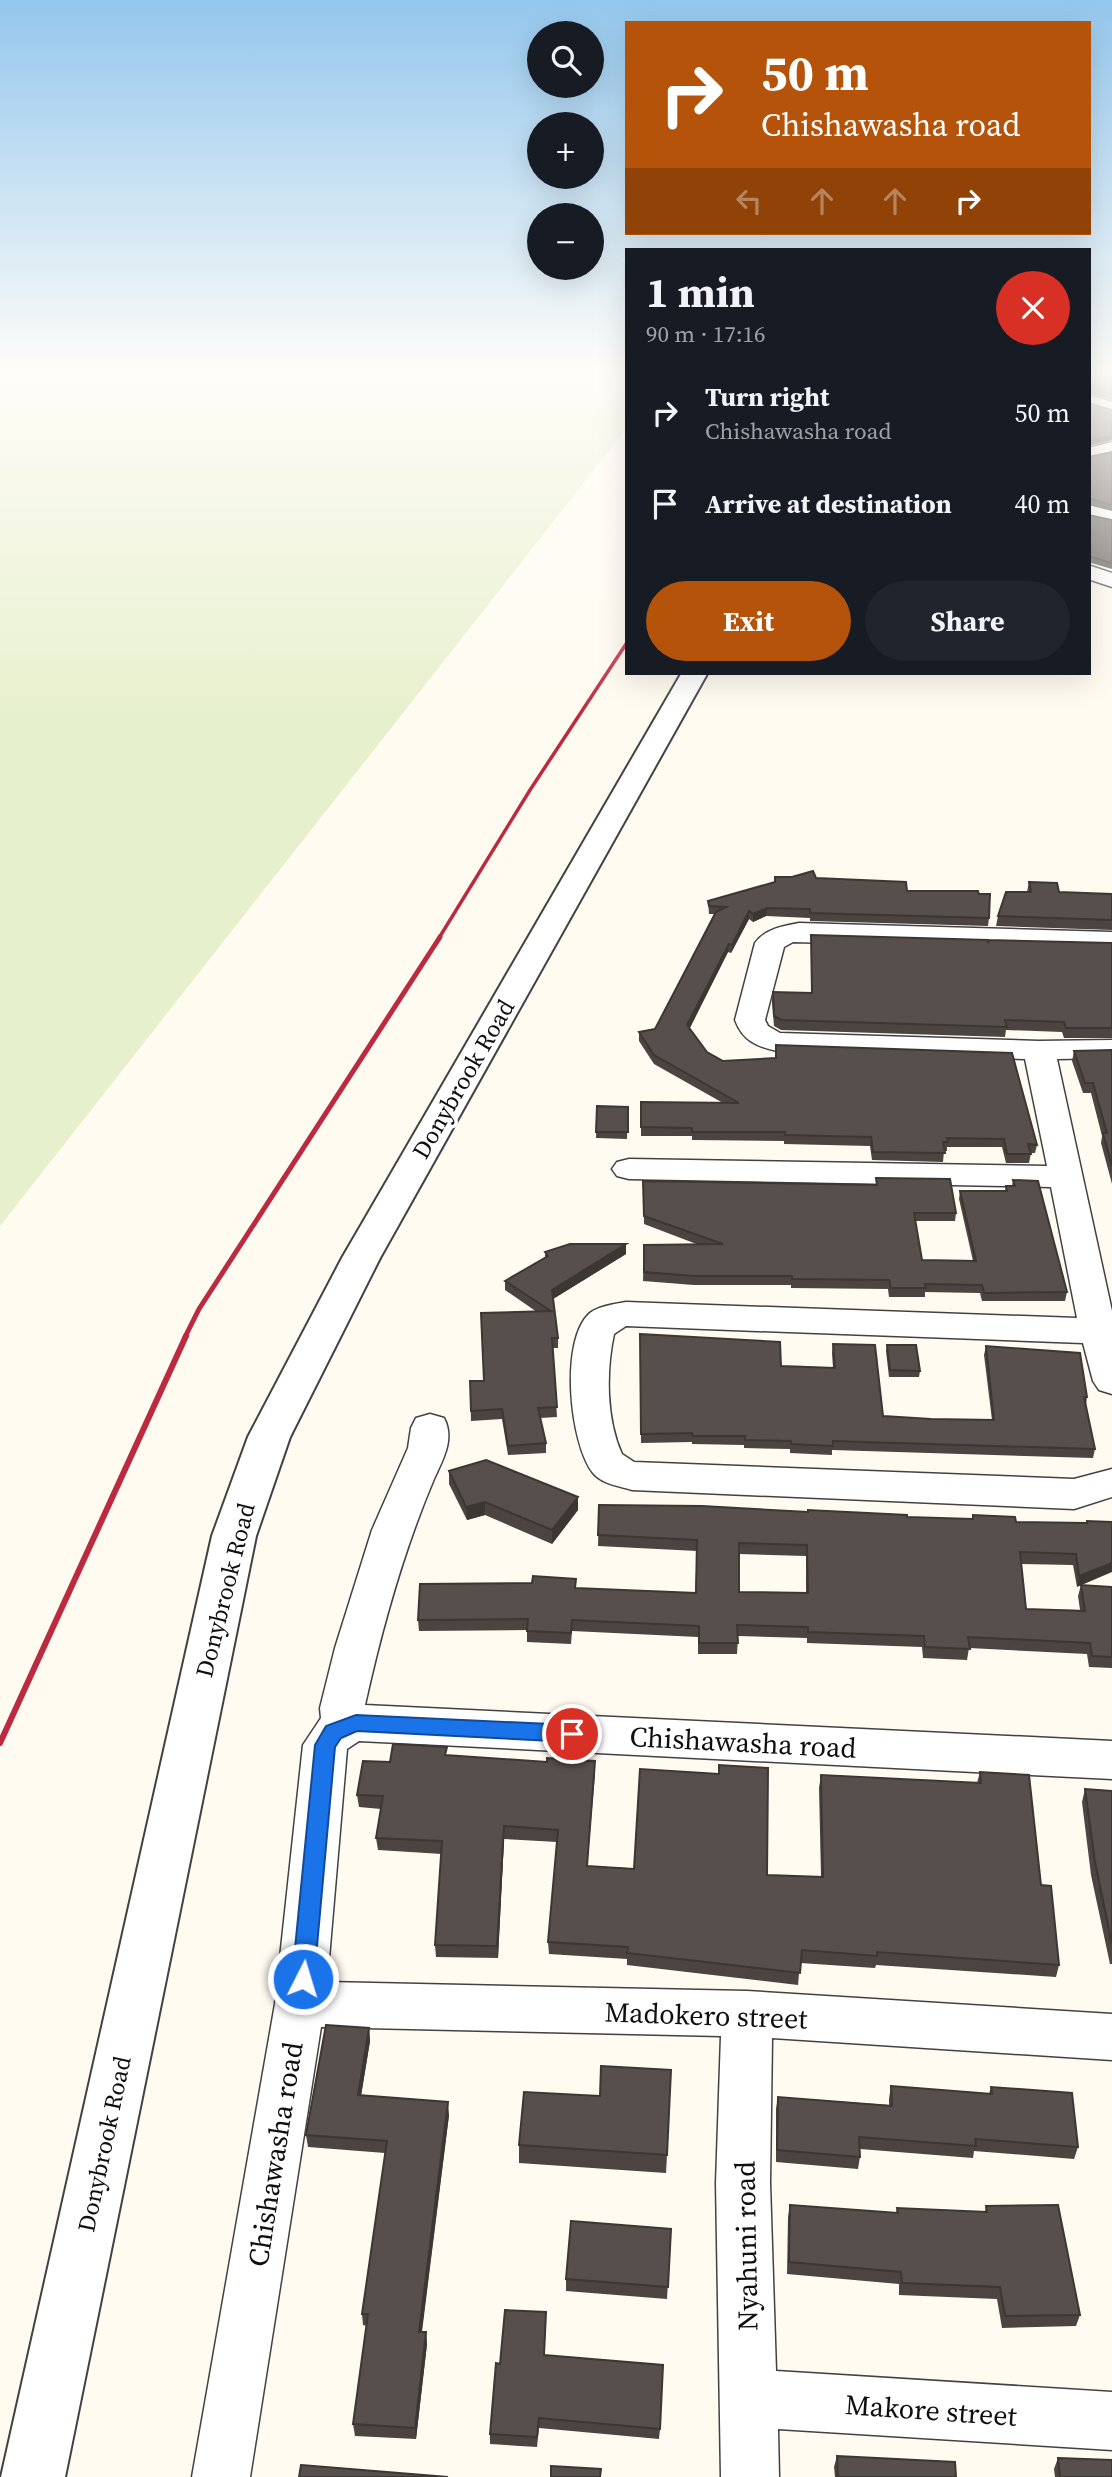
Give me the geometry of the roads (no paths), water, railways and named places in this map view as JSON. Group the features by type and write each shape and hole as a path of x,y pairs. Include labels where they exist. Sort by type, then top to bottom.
{"street":[{"path":"1091,512 1112,518"},
{"path":"1091,573 1112,580"},
{"name":"Donybrook Road","path":"33,2477 234,1536 269,1437 361,1258 693,675"},
{"path":"1112,941 799,932 784,935 770,943 750,1020 753,1029 761,1037 777,1042 1039,1050 1112,1049"},
{"path":"1039,1050 1064,1177 1098,1331 1112,1381"},
{"path":"629,1169 1064,1177"},
{"path":"1098,1331 626,1314 612,1317 601,1324 595,1333 590,1392 596,1442 606,1463 617,1471 632,1476 1074,1494 1112,1483"},
{"path":"344,1727 342,1708 356,1648 392,1530 428,1448 430,1428"},
{"name":"Chishawasha road","path":"222,2477 300,2004 325,1745 334,1732 356,1723 1112,1760"},
{"name":"Madokero street","path":"300,2004 747,2014 1112,2037"},
{"name":"Nyahuni road","path":"747,2014 743,2183 750,2477"},
{"name":"Makore street","path":"749,2398 1112,2421"}],"railway":[{"path":"439,938 530,790 625,646"},
{"path":"185,1337 199,1309 440,937"},
{"path":"0,1743 186,1336"}]}
